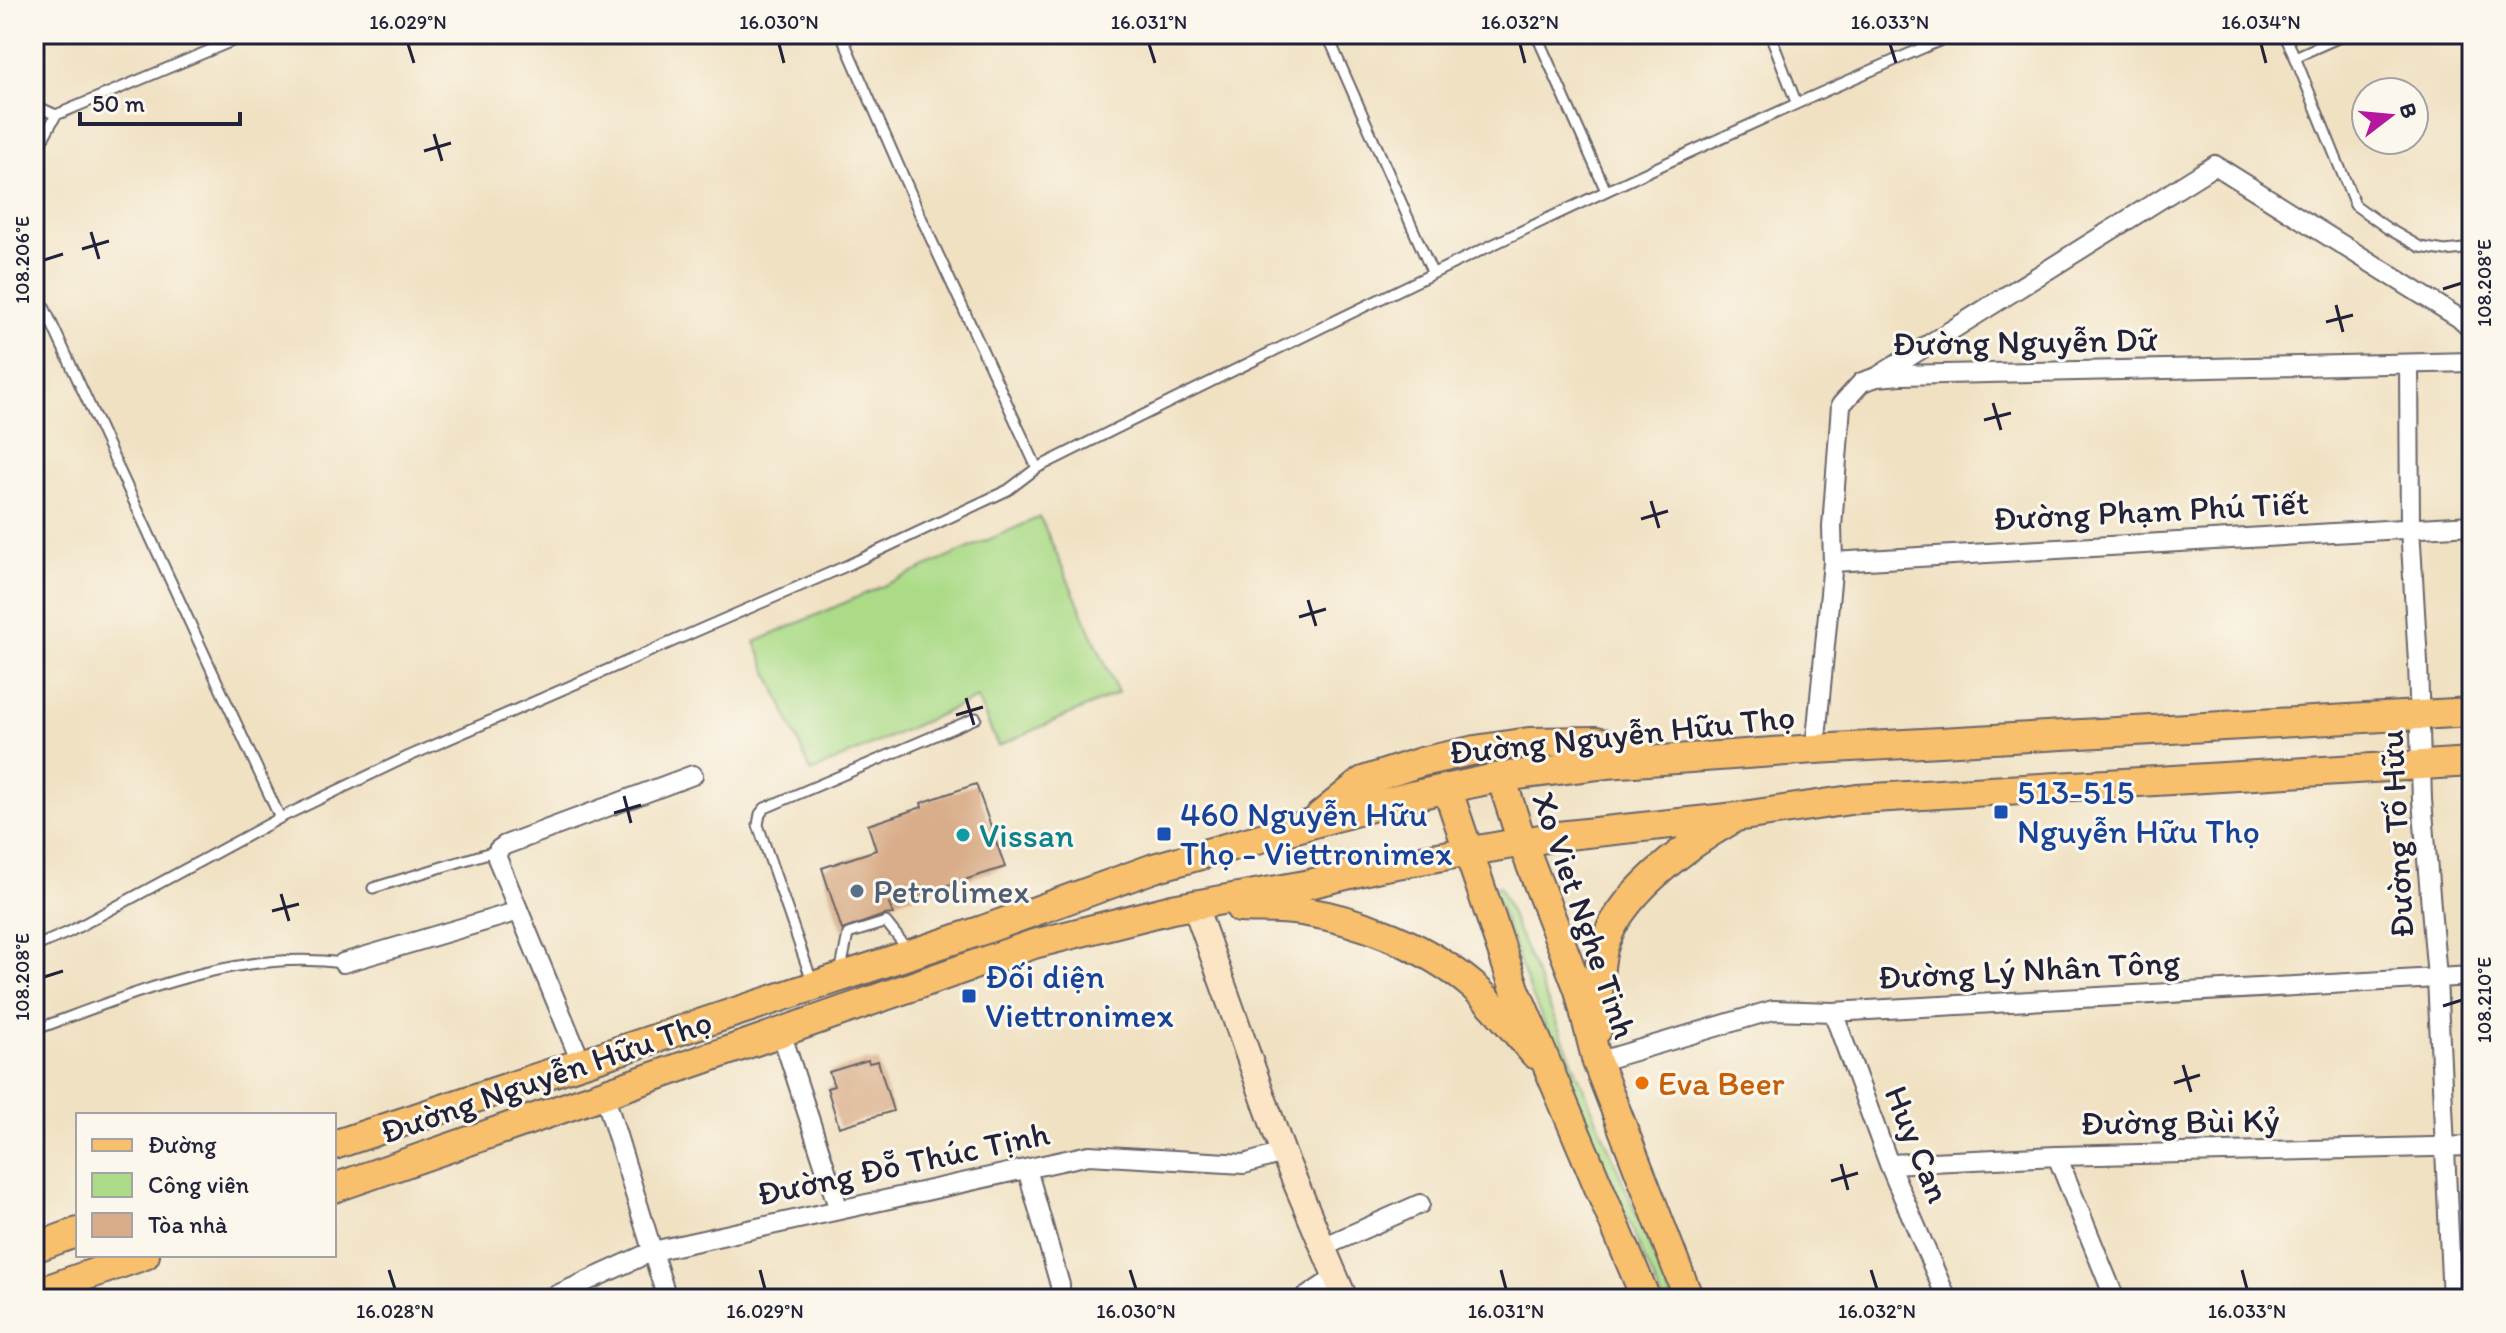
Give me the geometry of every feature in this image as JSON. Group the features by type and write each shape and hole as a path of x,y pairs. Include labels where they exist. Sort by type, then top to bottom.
{"main road":[{"name":"Đường Nguyễn Hữu Thọ","path":"336,1144 911,953 1154,868 1312,822 1501,777 1815,749 2472,712"},
{"path":"1312,822 1363,781 1421,762 1475,750 1529,742 1597,741 1659,761"},
{"name":"Đường Nguyễn Hữu Thọ","path":"336,1187 1034,944 1195,906 1571,834 1736,817 1857,799 2472,762"},
{"name":"Xo Viet Nghe Tinh","path":"1501,777 1522,842 1579,990 1597,1062 1689,1299"},
{"path":"1447,788 1515,989 1646,1299"},
{"path":"1597,1062 1603,950 1613,924 1657,872 1685,848 1736,817"},
{"path":"1195,906 1300,911 1376,931 1429,957 1473,986 1552,1074"},
{"path":"34,1248 76,1233"},
{"path":"34,1294 139,1257"}],"street":[{"path":"1877,377 2215,165 2459,318 2472,330"},
{"name":"Đường Nguyễn Dữ","path":"1815,749 1833,562 1832,527 1841,405 1862,382 1877,377 2472,362"},
{"name":"Đường Tố Hữu","path":"2409,364 2410,527 2421,714 2420,765 2437,978 2452,1299"},
{"name":"Đường Phạm Phú Tiết","path":"1833,562 2472,525"},
{"path":"498,850 693,775"},
{"name":"Đường Nguyễn Hữu Thọ","path":"498,850 497,858 581,1062"},
{"path":"1195,906 1283,1153 1341,1288 1303,1299"},
{"path":"343,963 519,911"},
{"name":"Đường Lý Nhân Tông","path":"1597,1062 1773,1010 1833,1012 2472,976"},
{"name":"Huy Can","path":"1833,1012 1889,1164 1947,1299"},
{"path":"781,1032 839,1210"},
{"path":"604,1093 667,1299"},
{"name":"Đường Bùi Kỷ","path":"1889,1164 2057,1156 2472,1146"},
{"name":"Đường Đỗ Thúc Tịnh","path":"556,1297 653,1251 1089,1155 1244,1164 1283,1153"},
{"path":"2057,1156 2115,1299"},
{"path":"1027,1169 1060,1285 1060,1299"},
{"path":"1323,1247 1420,1204"}],"lane":[{"path":"34,155 56,115 249,34"},
{"path":"841,34 925,226 1037,468"},
{"path":"1327,34 1432,272"},
{"path":"1536,34 1606,191"},
{"path":"1770,34 1796,102"},
{"path":"34,947 69,932 280,818 405,758 860,559 1008,490 1037,468 1432,272 1796,102 1955,34"},
{"path":"2284,34 2355,205 2420,247 2445,251 2472,248"},
{"path":"2295,57 2347,34"},
{"path":"34,105 56,115"},
{"path":"34,285 280,818"},
{"path":"826,980 765,850 758,825 760,814 765,808 976,718"},
{"path":"373,888 498,850"},
{"path":"826,980 848,934 886,922 911,953"},
{"path":"34,1030 179,978 290,958 343,963"}],"green space":[{"path":"1040,517 1118,693 998,746 977,698 811,772 755,642"},
{"path":"1499,886 1672,1299 1662,1299 1531,993 1493,889"}],"building":[{"path":"976,784 1005,867 889,904 893,914 842,930 822,868 876,850 868,825"},
{"path":"868,1060 869,1063 878,1061 893,1111 839,1127 827,1088 834,1086 829,1072"}],"place":[{"name":"513-515 Nguyễn Hữu Thọ","path":"2001,812"},
{"name":"460 Nguyễn Hữu Thọ - Viettronimex","path":"1164,834"},
{"name":"Vissan","path":"963,835"},
{"name":"Petrolimex","path":"857,891"},
{"name":"Đối diện Viettronimex","path":"969,996"},
{"name":"Eva Beer","path":"1642,1083"}]}
